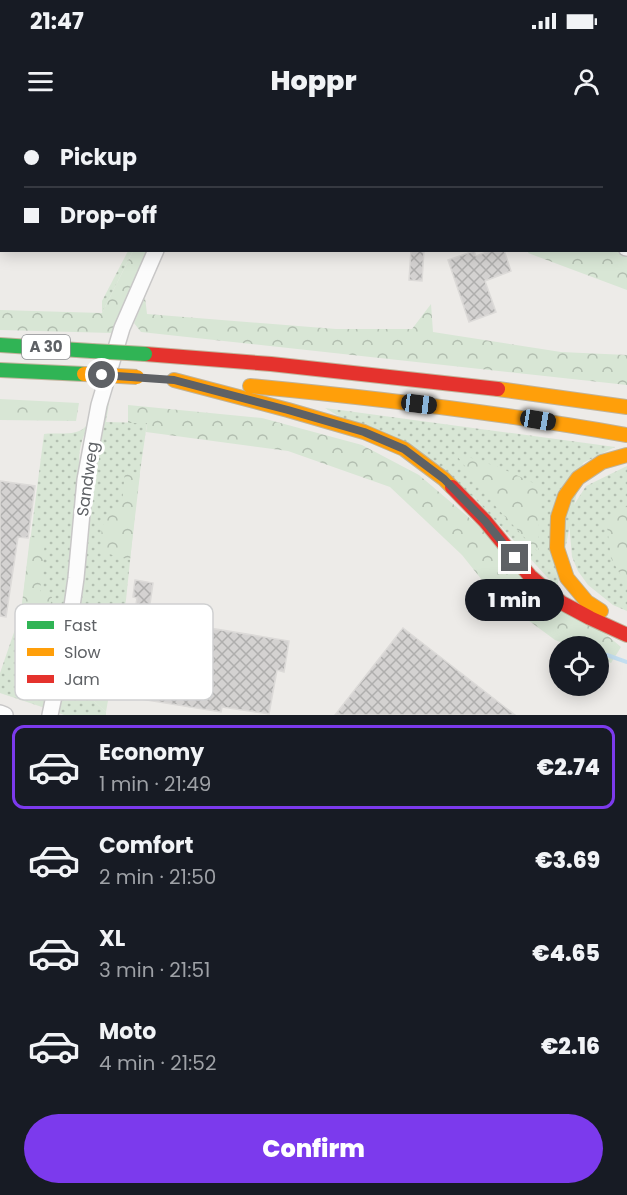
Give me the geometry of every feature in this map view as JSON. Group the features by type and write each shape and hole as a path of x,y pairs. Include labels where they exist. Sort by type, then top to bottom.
{"highway":[{"name":"A 30","path":"0,345 223,359 383,375 627,407"},
{"name":"A 30","path":"0,370 142,378"},
{"path":"627,435 478,411 170,379 364,432 404,449 444,479 485,521 530,576 562,603 627,635"},
{"path":"627,455 602,462 578,478 565,496 558,517 557,548 567,578 587,602 627,625"}],"street":[{"name":"Sandweg","path":"72,604 85,480 99,405 122,328 155,252"},
{"name":"Sandweg","path":"50,715 53,700"},
{"path":"0,713 5,715"}],"green space":[{"path":"127,252 132,252 102,313 102,301"},
{"path":"132,252 151,252 112,333 0,330 0,310 102,313"},
{"path":"619,252 627,255 627,290 528,253"},
{"path":"145,297 147,314 336,329 412,329 431,304 433,332 561,352 627,355 627,385 141,332 134,323"},
{"path":"0,399 79,403 76,421 0,420"},
{"path":"106,403 109,403 106,422 147,423 125,604 77,604 93,458"},
{"path":"128,405 262,418 362,445 419,475 608,636 550,636 494,595 462,555 390,487 288,451 146,432 147,423 128,423"},
{"path":"325,408 615,447 583,463 557,588 474,497"},
{"path":"90,417 90,425 83,437 80,451 83,479 72,580 67,604 22,604 44,434 78,432 86,426"},
{"path":"454,452 501,468 540,486 538,552 497,508"},
{"path":"627,466 627,611 613,605 588,585 578,571 572,557 569,522 572,508 586,486"},
{"path":"125,470 140,474 130,560 102,552 101,543 103,525 110,515 122,505"},
{"path":"627,507 627,587 611,558 606,518"},
{"path":"30,537 42,538 45,541 40,591 52,597 51,604 22,604"},
{"path":"15,629 15,698 0,693 0,673"},
{"path":"609,637 621,647 611,663 609,662"},
{"path":"21,700 47,700 45,708"},
{"path":"58,700 93,700 106,712 106,715 64,715 56,712"},
{"path":"93,700 108,700 106,712"}],"building":[{"path":"411,252 424,252 422,281 409,280"},
{"path":"471,252 474,252 476,256 487,252 505,252 511,271 485,281 496,312 469,322 448,260"},
{"path":"0,481 35,486 28,538 18,537 6,617 0,616"},
{"path":"135,580 153,583 150,604 136,604 137,598 133,597"},
{"path":"403,628 515,715 335,715"},
{"path":"213,629 289,641 284,672 277,670 269,714 222,707 221,712 146,700 213,700"}],"waterway":[{"path":"609,656 627,662"}],"traffic: fast":[{"path":"0,345 92,351"},
{"path":"92,351 145,354"},
{"path":"0,370 84,374"}],"traffic: slow":[{"path":"84,374 137,377"},
{"path":"174,380 364,432 404,449 452,487"},
{"path":"250,386 439,407 627,435"},
{"path":"498,389 627,407"},
{"path":"601,611 587,602 567,578 557,548 558,517 565,496 578,478 602,462 627,455"}],"traffic: jam":[{"path":"145,354 271,364 498,389"},
{"path":"452,487 485,521 530,576 562,603 627,635"}],"route":[{"path":"102,375 174,380 364,432 404,449 444,479 485,521 515,558"}]}
